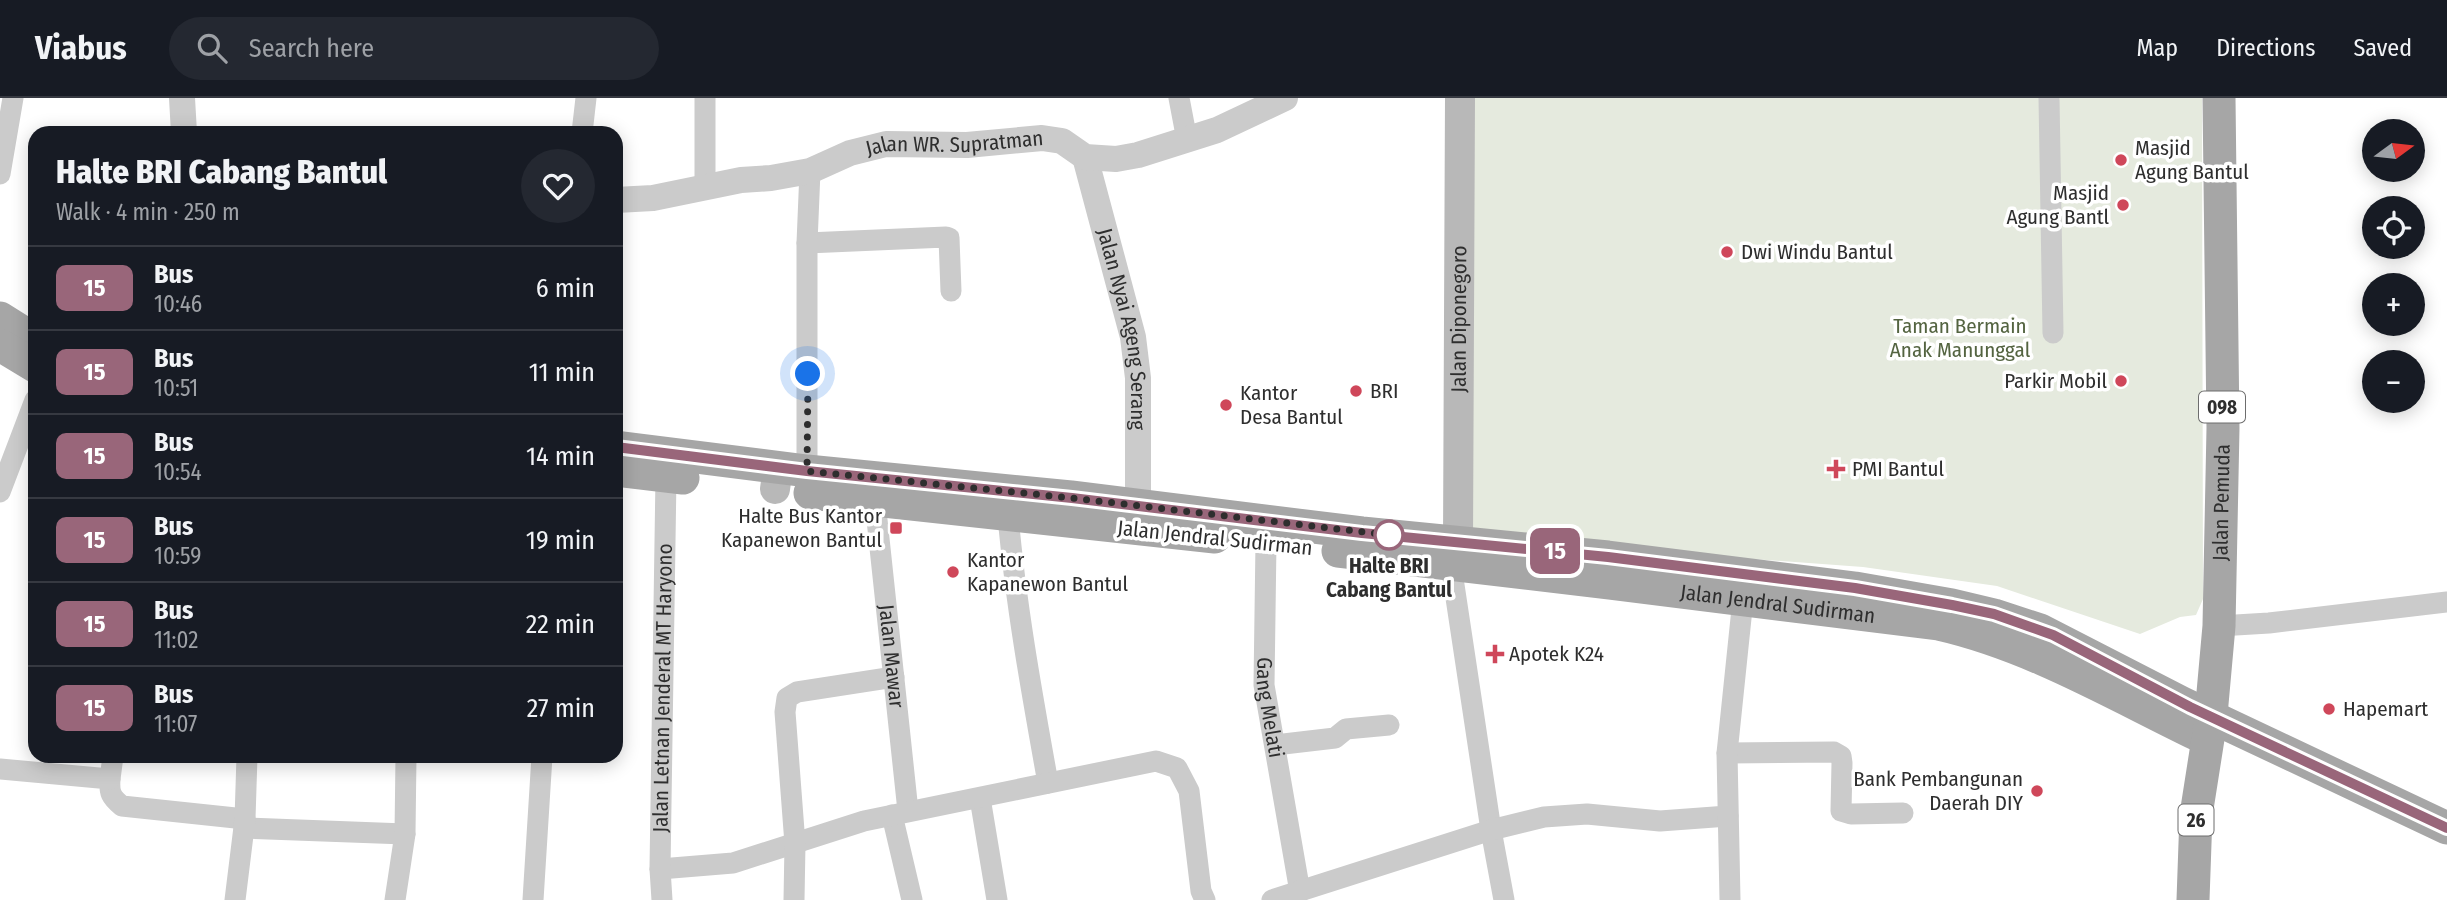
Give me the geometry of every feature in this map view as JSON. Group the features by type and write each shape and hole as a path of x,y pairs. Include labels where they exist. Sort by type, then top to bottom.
{"main road":[{"name":"Jalan Diponegoro","path":"1455,553 1460,98"},
{"name":"Jalan Pemuda","path":"2209,728 2219,626 2223,428 2219,98"},
{"path":"0,318 28,336"},
{"path":"0,345 28,362"},
{"name":"Jalan Jendral Sudirman","path":"623,448 787,476 1138,506 1265,532"},
{"name":"Jalan Jendral Sudirman","path":"623,471 666,476 787,476 875,501 1008,516 1265,532 1455,553 1744,599 1938,624 1975,633 2209,728"},
{"name":"Jalan Jendral Sudirman","path":"1455,553 1608,557 1855,588 1994,614 2065,641 2209,728"},
{"path":"2209,728 2447,828"},
{"path":"2209,728 2346,802 2447,851"},
{"name":"26","path":"2193,900 2196,815 2209,728"}],"street":[{"path":"0,174 13,98"},
{"path":"182,98 184,126"},
{"path":"583,126 586,98"},
{"path":"705,98 705,188"},
{"path":"1179,98 1187,140"},
{"name":"Jalan WR. Supratman","path":"623,200 653,198 740,180 810,171 850,153 886,144 967,145 1042,138 1062,141 1085,157 1104,160 1128,157 1226,126 1285,98"},
{"path":"2049,98 2053,334"},
{"name":"Jalan Nyai Ageng Serang","path":"1085,157 1133,337 1138,389 1138,506"},
{"path":"787,476 807,243 810,171"},
{"path":"807,243 946,237 950,247 951,291"},
{"path":"0,492 28,418"},
{"name":"Jalan Letnan Jenderal MT Haryono","path":"662,900 660,869 666,476"},
{"name":"Jalan Mawar","path":"875,501 894,677 900,813 912,900"},
{"path":"1008,516 1020,623 1048,783"},
{"name":"Gang Melati","path":"1265,532 1264,685 1300,892"},
{"path":"1455,553 1491,830 1504,900"},
{"path":"1730,900 1727,752 1744,599"},
{"path":"2219,626 2269,623 2447,602"},
{"path":"794,900 795,844 786,739 787,698 797,692 894,677"},
{"path":"1275,745 1335,738 1346,729 1389,725"},
{"path":"1727,752 1834,752 1841,756 1842,763 1841,811 1851,814 1903,813"},
{"path":"660,869 733,863 829,831 900,813 1156,761 1177,768 1189,791 1201,891 1205,900"},
{"path":"112,763 109,790 112,798 122,806 245,823 405,834"},
{"path":"235,900 245,823 247,763"},
{"path":"394,900 405,834 406,763"},
{"path":"533,900 542,763"},
{"path":"0,769 110,779"},
{"path":"980,798 997,900"},
{"path":"1272,900 1491,830 1561,815 1587,814 1660,821 1728,816"}],"green space":[{"name":"Taman Bermain Anak Manunggal","path":"1459,98 2202,98 2203,599 2196,615 2180,617 2140,634 1997,586 1863,567 1462,538"}],"bus line":[{"name":"15","path":"623,448 1362,533 1608,557 1855,588 1952,605 1994,614 2053,635 2190,707 2447,828"}],"place":[{"name":"Masjid Agung Bantul","path":"2121,160"},
{"name":"Masjid Agung Bantl","path":"2123,205"},
{"name":"Dwi Windu Bantul","path":"1727,252"},
{"name":"Parkir Mobil","path":"2121,381"},
{"name":"BRI","path":"1356,391"},
{"name":"Kantor Desa Bantul","path":"1226,405"},
{"name":"PMI Bantul","path":"1836,469"},
{"name":"Halte Bus Kantor Kapanewon Bantul","path":"896,528"},
{"name":"Halte BRI Cabang Bantul","path":"1389,535"},
{"name":"Kantor Kapanewon Bantul","path":"953,572"},
{"name":"Apotek K24","path":"1495,654"},
{"name":"Hapemart","path":"2329,709"},
{"name":"Bank Pembangunan Daerah DIY","path":"2037,791"}],"route":[{"path":"808,374 807,471 958,485 1389,535"}]}
